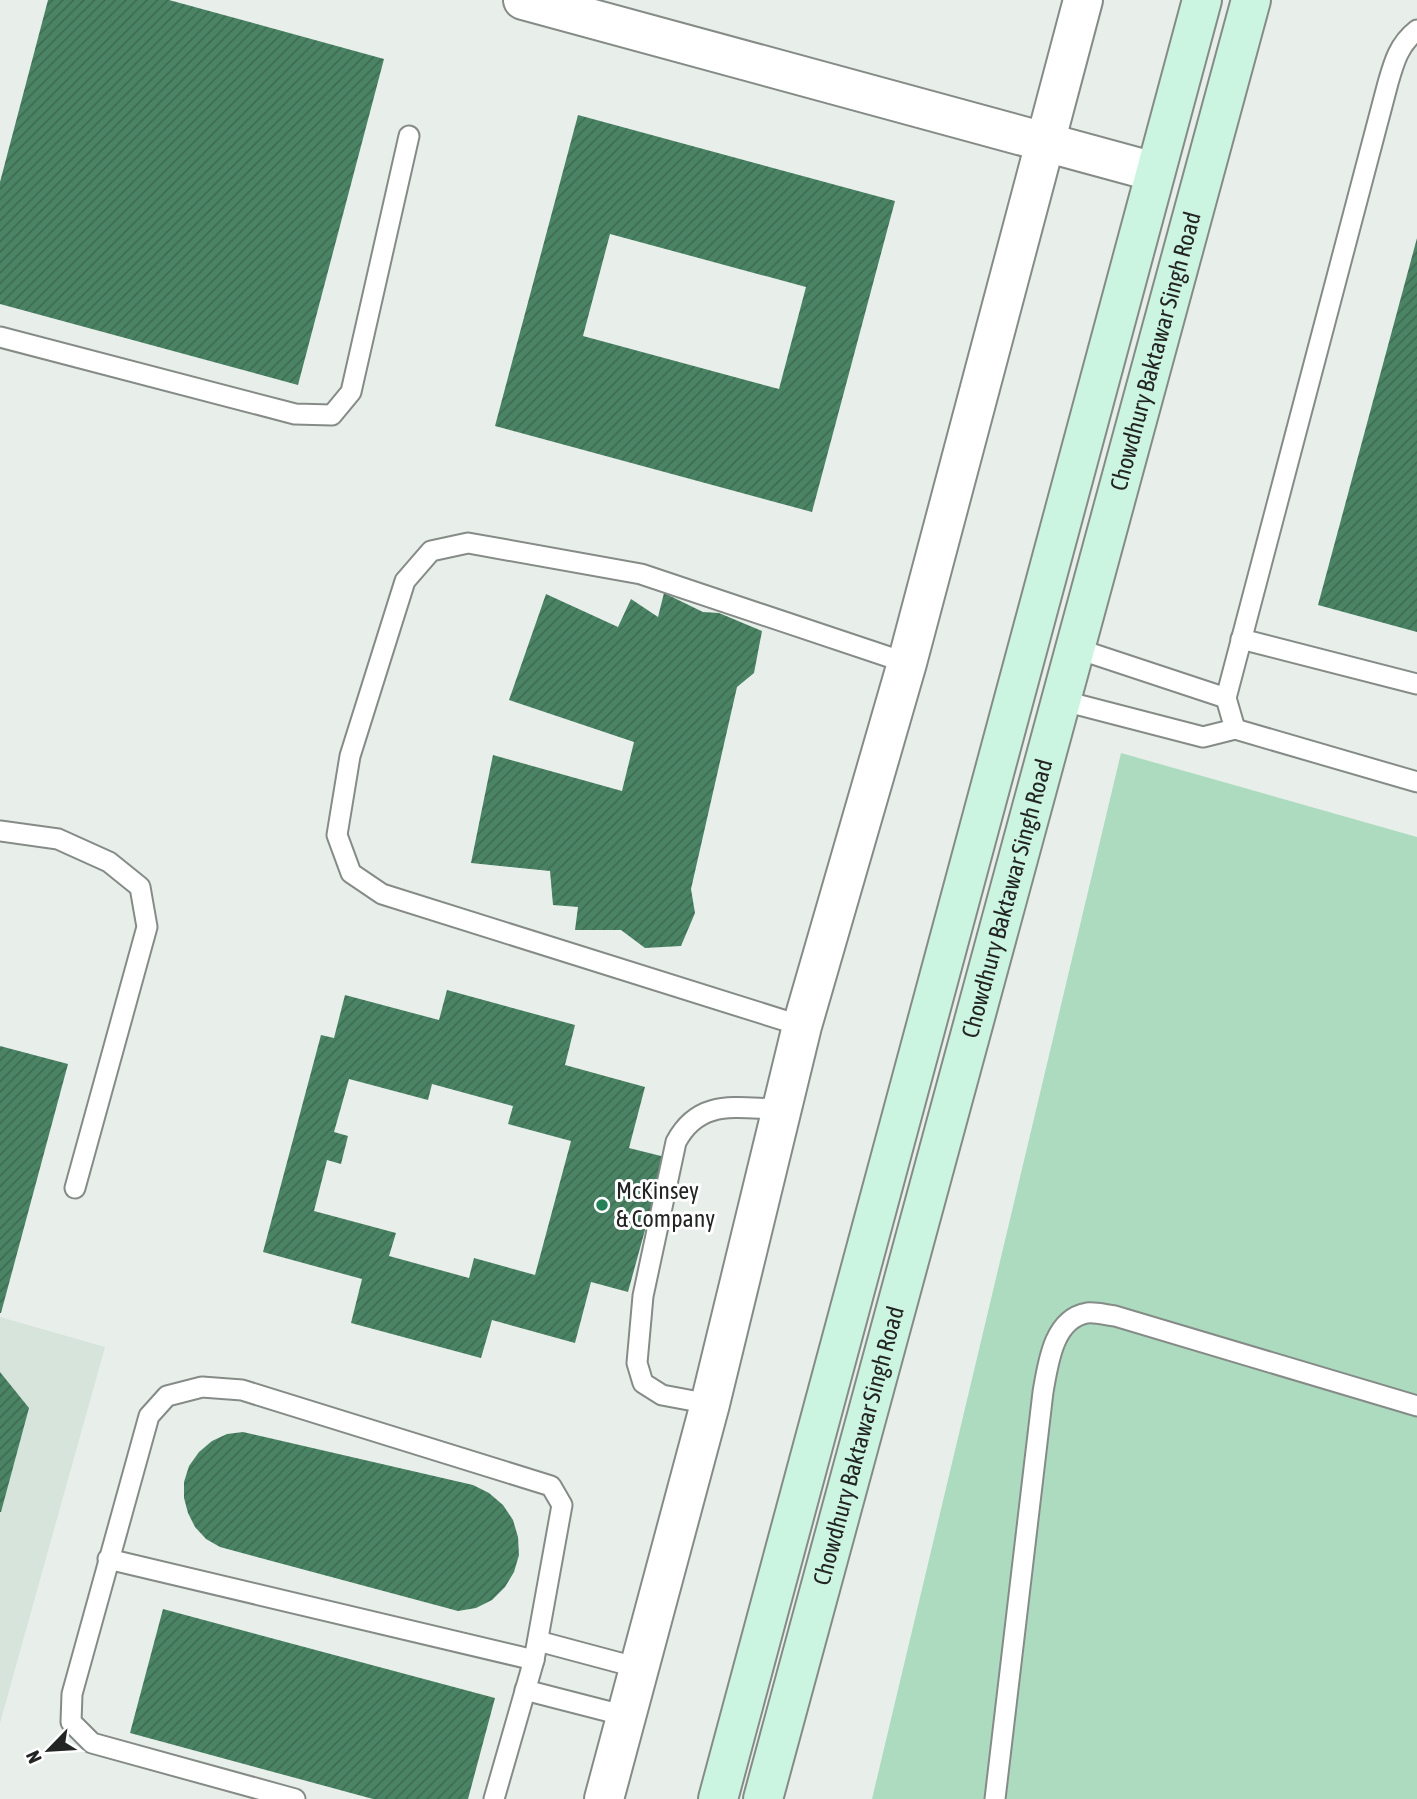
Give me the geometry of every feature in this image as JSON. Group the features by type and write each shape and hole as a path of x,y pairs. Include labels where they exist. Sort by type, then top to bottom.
{"main road":[{"name":"Chowdhury Baktawar Singh Road","path":"718,1799 1202,0"},
{"name":"Chowdhury Baktawar Singh Road","path":"763,1799 1251,0"}],"street":[{"path":"523,0 1155,172"},
{"path":"604,1799 710,1404 802,1026 907,663 1083,0"}],"lane":[{"path":"1235,729 1226,698 1241,639 1395,58 1405,40 1417,30"},
{"path":"0,337 295,414 331,415 351,392 409,136"},
{"path":"802,1026 382,894 351,873 337,835 350,756 405,581 430,551 468,543 641,574 907,663"},
{"path":"1241,639 1417,684"},
{"path":"1075,648 1226,698"},
{"path":"1060,701 1203,737 1235,729 1417,782"},
{"path":"0,831 58,839 109,862 140,887 147,927 75,1188"},
{"path":"710,1404 662,1395 643,1383 637,1363 643,1296 676,1142 685,1126 699,1114 717,1109 783,1110"},
{"path":"995,1799 1043,1392 1049,1359 1062,1328 1074,1317 1090,1312 1115,1317 1417,1406"},
{"path":"295,1799 92,1743 71,1722 72,1694 149,1416 167,1396 202,1387 242,1390 551,1486 562,1505 536,1651 494,1799"},
{"path":"108,1559 536,1651 639,1668"},
{"path":"525,1690 625,1716"}],"shaded area":[{"path":"0,1317 105,1347 0,1723"}],"green space":[{"path":"1121,753 1417,837 1417,1799 872,1799"}],"building":[{"path":"48,0 169,0 384,59 298,385 0,304 0,182"},
{"path":"578,115 895,201 812,512 495,426","holes":["610,234 806,287 779,389 583,336"]},
{"path":"1417,238 1417,632 1318,605"},
{"path":"664,593 703,612 719,613 762,631 754,673 737,687 691,889 695,913 681,946 645,948 621,930 575,930 578,907 553,905 550,871 471,863 493,755 622,791 634,742 509,700 546,594 618,627 631,599 658,617"},
{"path":"447,990 575,1025 565,1065 645,1087 629,1148 665,1157 628,1292 591,1282 575,1343 492,1320 481,1358 351,1323 362,1279 263,1252 321,1035 334,1038 345,995 439,1020","holes":["349,1079 428,1100 432,1084 513,1106 508,1124 571,1141 535,1275 474,1258 469,1278 389,1256 396,1233 314,1211 327,1160 341,1164 348,1136 334,1132"]},
{"path":"0,1046 68,1064 1,1313 0,1313"},
{"path":"0,1372 29,1408 1,1512 0,1512"},
{"path":"243,1432 473,1485 489,1493 503,1505 513,1520 519,1555 514,1572 505,1587 492,1600 476,1608 458,1611 220,1547 206,1539 195,1527 184,1498 184,1482 189,1466 199,1452 212,1441 227,1434"},
{"path":"163,1609 495,1698 468,1799 373,1799 130,1733"}],"place":[{"name":"McKinsey & Company","path":"602,1205"}]}
